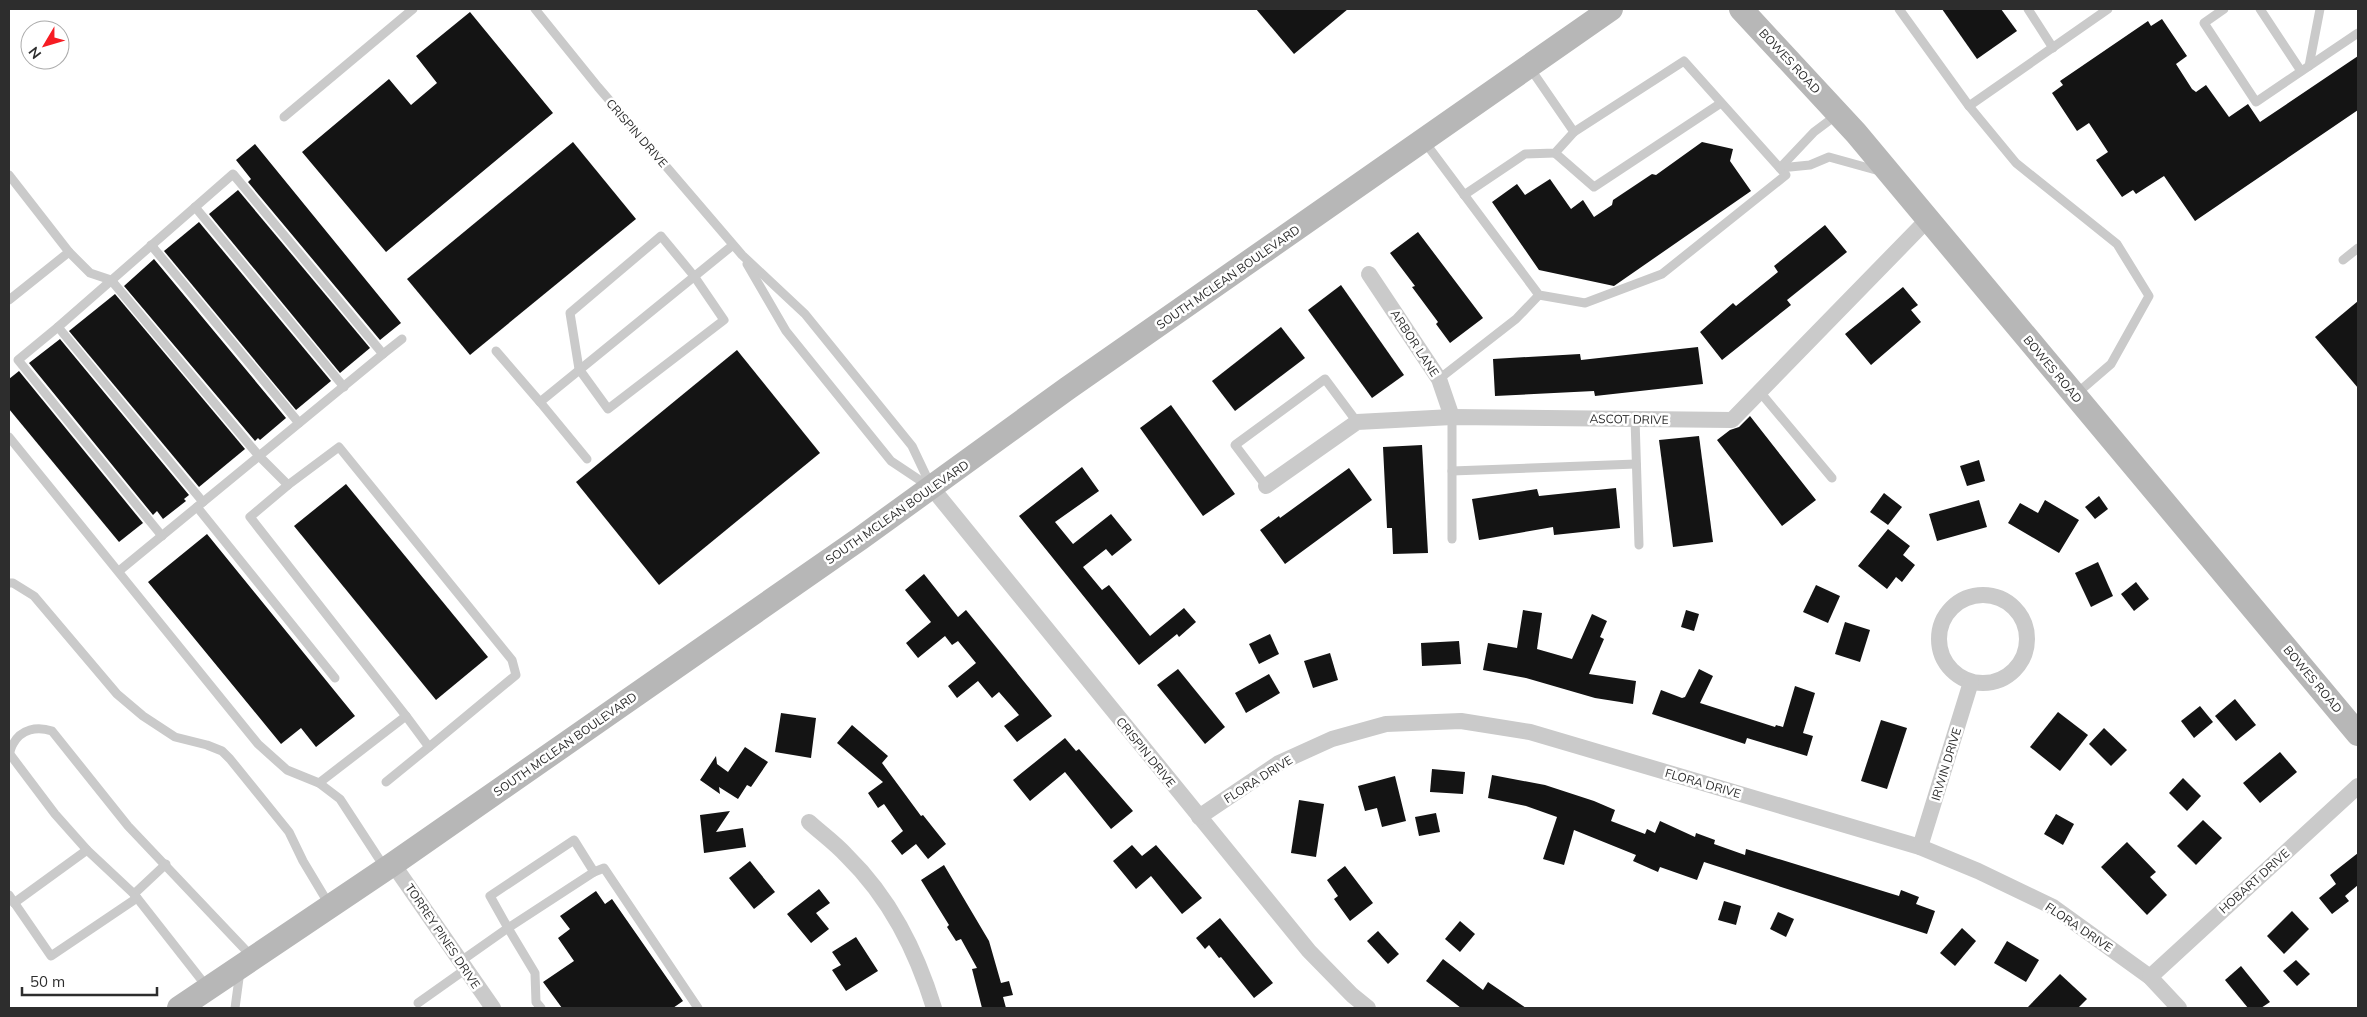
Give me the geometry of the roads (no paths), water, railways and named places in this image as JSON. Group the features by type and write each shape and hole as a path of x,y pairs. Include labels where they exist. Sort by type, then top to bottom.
{"main road":[{"name":"SOUTH MCLEAN BOULEVARD","path":"183,1007 932,488 1068,388 1611,9"},
{"name":"BOWES ROAD","path":"1741,9 1838,114 1890,174 2358,734"}],"street":[{"name":"ASCOT DRIVE","path":"1357,422 1452,417 1732,420 1928,219"},
{"name":"ARBOR LANE","path":"1369,274 1439,380 1452,417"},
{"path":"1266,486 1357,422"},
{"name":"CRISPIN DRIVE","path":"932,488 1308,950 1352,996 1368,1008"},
{"path":"1985,595 1995,597 2006,601 2021,615 2026,625 2028,646 2019,666 2003,680 1982,684 1972,682 1961,678 1946,663 1939,643 1941,627 1948,613 1964,599 1985,595"},
{"name":"IRWIN DRIVE","path":"1920,847 1972,682"},
{"name":"FLORA DRIVE","path":"1199,817 1279,763 1332,739 1386,724 1461,721 1530,732 1920,847 1978,871 2053,907 2150,977 2179,1008"},
{"name":"HOBART DRIVE","path":"2150,977 2358,786"},
{"path":"809,822 846,854 874,886 892,911 912,946 924,975 934,1008"},
{"name":"TORREY PINES DRIVE","path":"389,866 493,1008"}],"lane":[{"path":"284,117 413,9"},
{"name":"CRISPIN DRIVE","path":"535,9 598,87 742,255 812,322 912,446 932,488"},
{"path":"1899,9 1969,106 2016,163 2117,244 2149,296 2111,364 2075,395"},
{"path":"2028,9 2053,48"},
{"path":"1969,106 2108,9"},
{"path":"2224,9 2204,23 2256,102 2358,33"},
{"path":"2260,9 2305,69"},
{"path":"2305,69 2320,9"},
{"path":"1424,141 1539,295 1585,303 1662,274 1786,175 1684,61 1574,132 1555,153"},
{"path":"1530,67 1574,132"},
{"path":"1464,195 1525,154 1555,153 1594,187 1721,103"},
{"path":"1780,168 1814,132 1838,114"},
{"path":"1780,168 1810,165 1829,157 1890,174"},
{"path":"162,536 18,360 233,174 383,354"},
{"path":"9,175 70,252 90,273 111,280 259,456 288,485"},
{"path":"195,207 344,387"},
{"path":"661,236 694,276 724,320 608,409 579,369 570,313 661,236"},
{"path":"540,402 733,244"},
{"path":"151,245 299,423"},
{"path":"2343,260 2358,248"},
{"path":"9,300 70,252"},
{"name":"CRISPIN DRIVE","path":"742,255 786,331 891,462 932,488"},
{"path":"1439,380 1516,318 1539,295"},
{"path":"58,327 335,678"},
{"path":"120,571 402,339"},
{"path":"496,351 587,459"},
{"path":"1266,486 1235,445 1326,379 1357,422"},
{"path":"1760,392 1832,478"},
{"path":"1452,417 1452,539"},
{"path":"1635,419 1639,545"},
{"path":"9,437 120,571 258,744 287,770 318,783 340,799 389,866"},
{"path":"386,782 429,747 516,674 512,660 339,447 288,485 250,517 429,747"},
{"path":"1452,472 1636,464"},
{"path":"9,583 34,596 117,694 143,716 175,737 222,751 289,832 330,906"},
{"path":"318,783 406,716"},
{"path":"209,988 135,896 87,850 55,814 9,754 12,744 24,732 41,728 52,731 128,826 166,864 247,963 235,1008"},
{"path":"541,1008 536,1002 535,973 490,896 574,840 594,872"},
{"path":"87,850 12,899 51,956 135,896 166,864"},
{"path":"418,1003 508,928 594,872 604,868 698,1008"}]}
